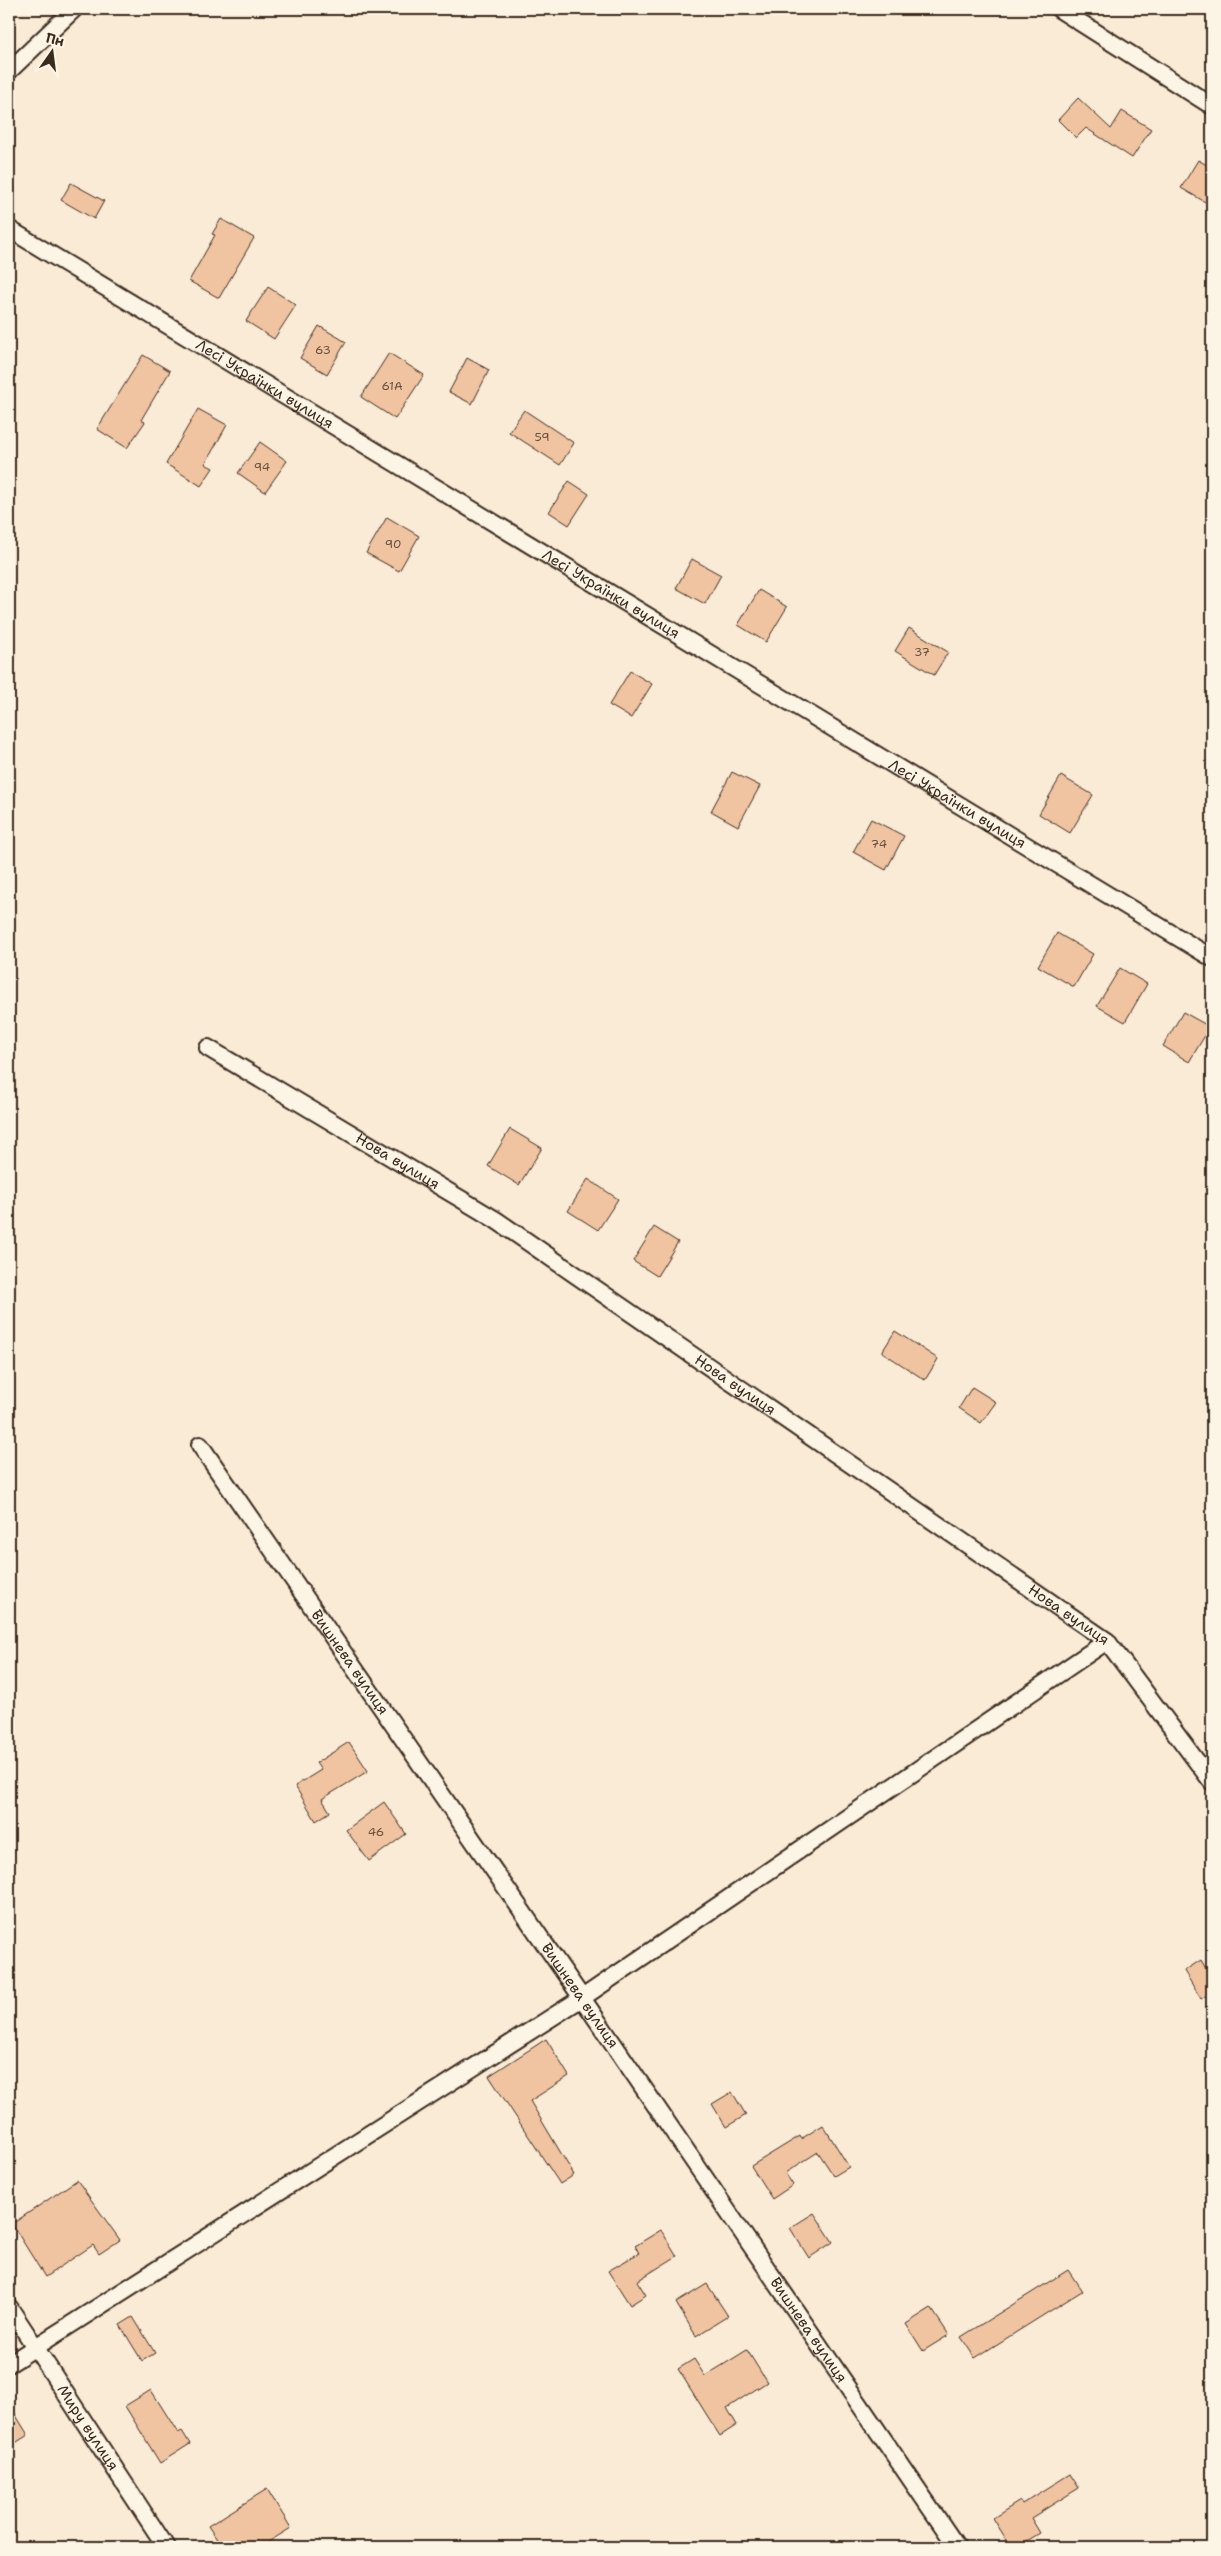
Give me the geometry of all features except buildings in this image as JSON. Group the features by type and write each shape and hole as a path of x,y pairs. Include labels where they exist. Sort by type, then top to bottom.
{"street":[{"path":"9,71 74,9"},
{"path":"1059,9 1212,106"},
{"name":"Лесі Українки вулиця","path":"9,229 1212,958"},
{"name":"Нова вулиця","path":"208,1048 496,1220 1107,1641 1212,1782"},
{"name":"Вишнева вулиця","path":"200,1445 582,1998 957,2547"},
{"path":"9,2364 582,1998 1107,1641"},
{"name":"Миру вулиця","path":"9,2307 166,2547"}]}
